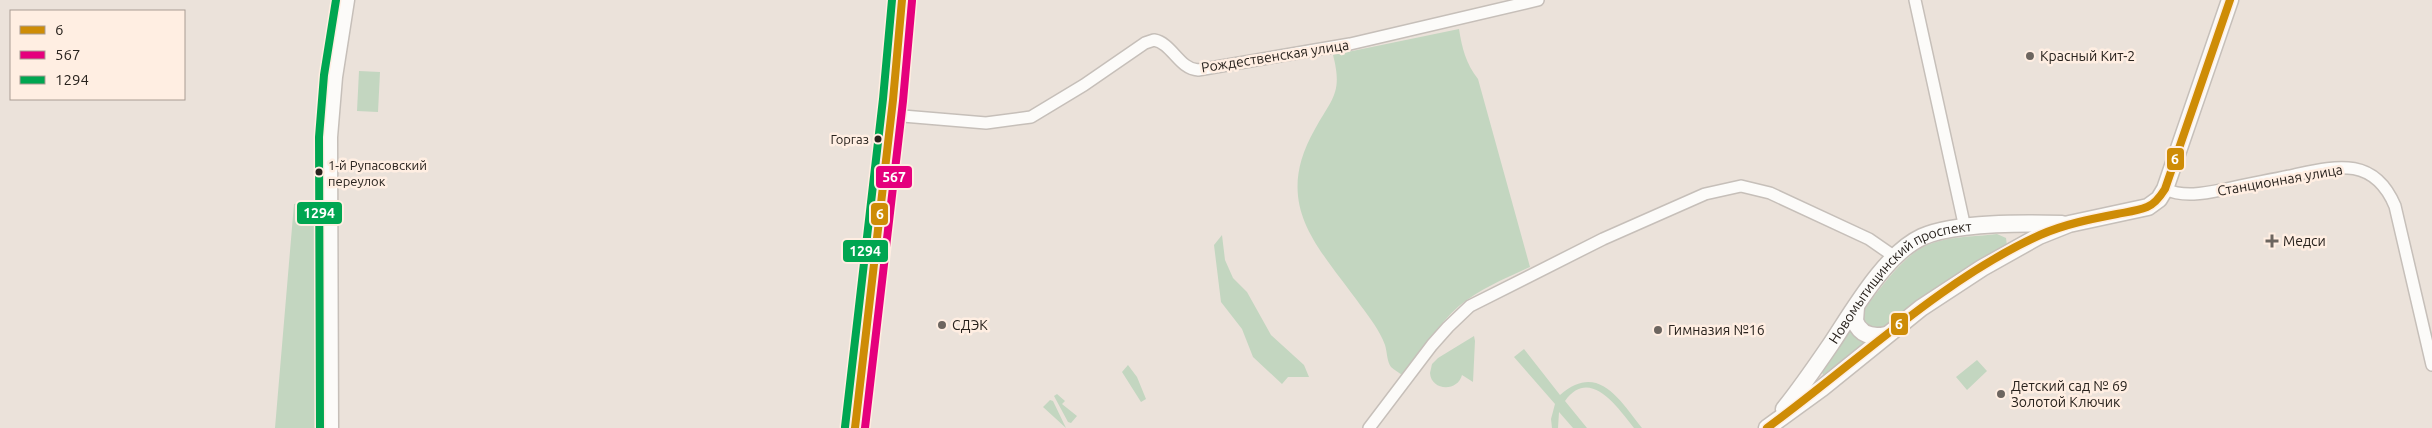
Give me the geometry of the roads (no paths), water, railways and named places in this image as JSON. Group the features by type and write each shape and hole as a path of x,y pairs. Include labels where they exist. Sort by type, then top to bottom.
{"main road":[{"path":"330,428 328,137 346,0"},
{"path":"855,428 891,115 902,0"},
{"path":"2165,189 2230,0"},
{"name":"Новомытищинский проспект","path":"1773,426 1856,306 1903,248 1923,237 1965,228 1994,225 2069,224 2148,207 2159,198 2165,189"},
{"name":"Новомытищинский проспект","path":"1773,426 1937,296 2010,252 2069,224"},
{"path":"1994,225 1999,226 2009,234 2013,245 2010,252"},
{"path":"1856,306 1855,320 1862,332 1870,336 1886,335"}],"street":[{"name":"Рождественская улица","path":"891,115 986,123 1030,116 1084,85 1149,40 1159,40 1189,68 1198,70 1350,44 1538,0"},
{"path":"1914,0 1965,228"},
{"name":"Станционная улица","path":"2165,189 2178,194 2211,192 2337,166 2361,171 2379,181 2388,190 2395,206 2432,365"},
{"path":"1369,428 1432,345 1470,306 1603,239 1706,194 1741,186 1770,193 1868,239 1895,257"}],"place":[{"name":"Красный Кит-2","path":"2030,56"},
{"name":"Горгаз","path":"878,139"},
{"name":"1-й Рупасовский переулок","path":"319,172"},
{"name":"Медси","path":"2272,241"},
{"name":"СДЭК","path":"942,325"},
{"name":"Гимназия №16","path":"1658,330"},
{"name":"Детский сад № 69 Золотой Ключик","path":"2001,394"}]}
